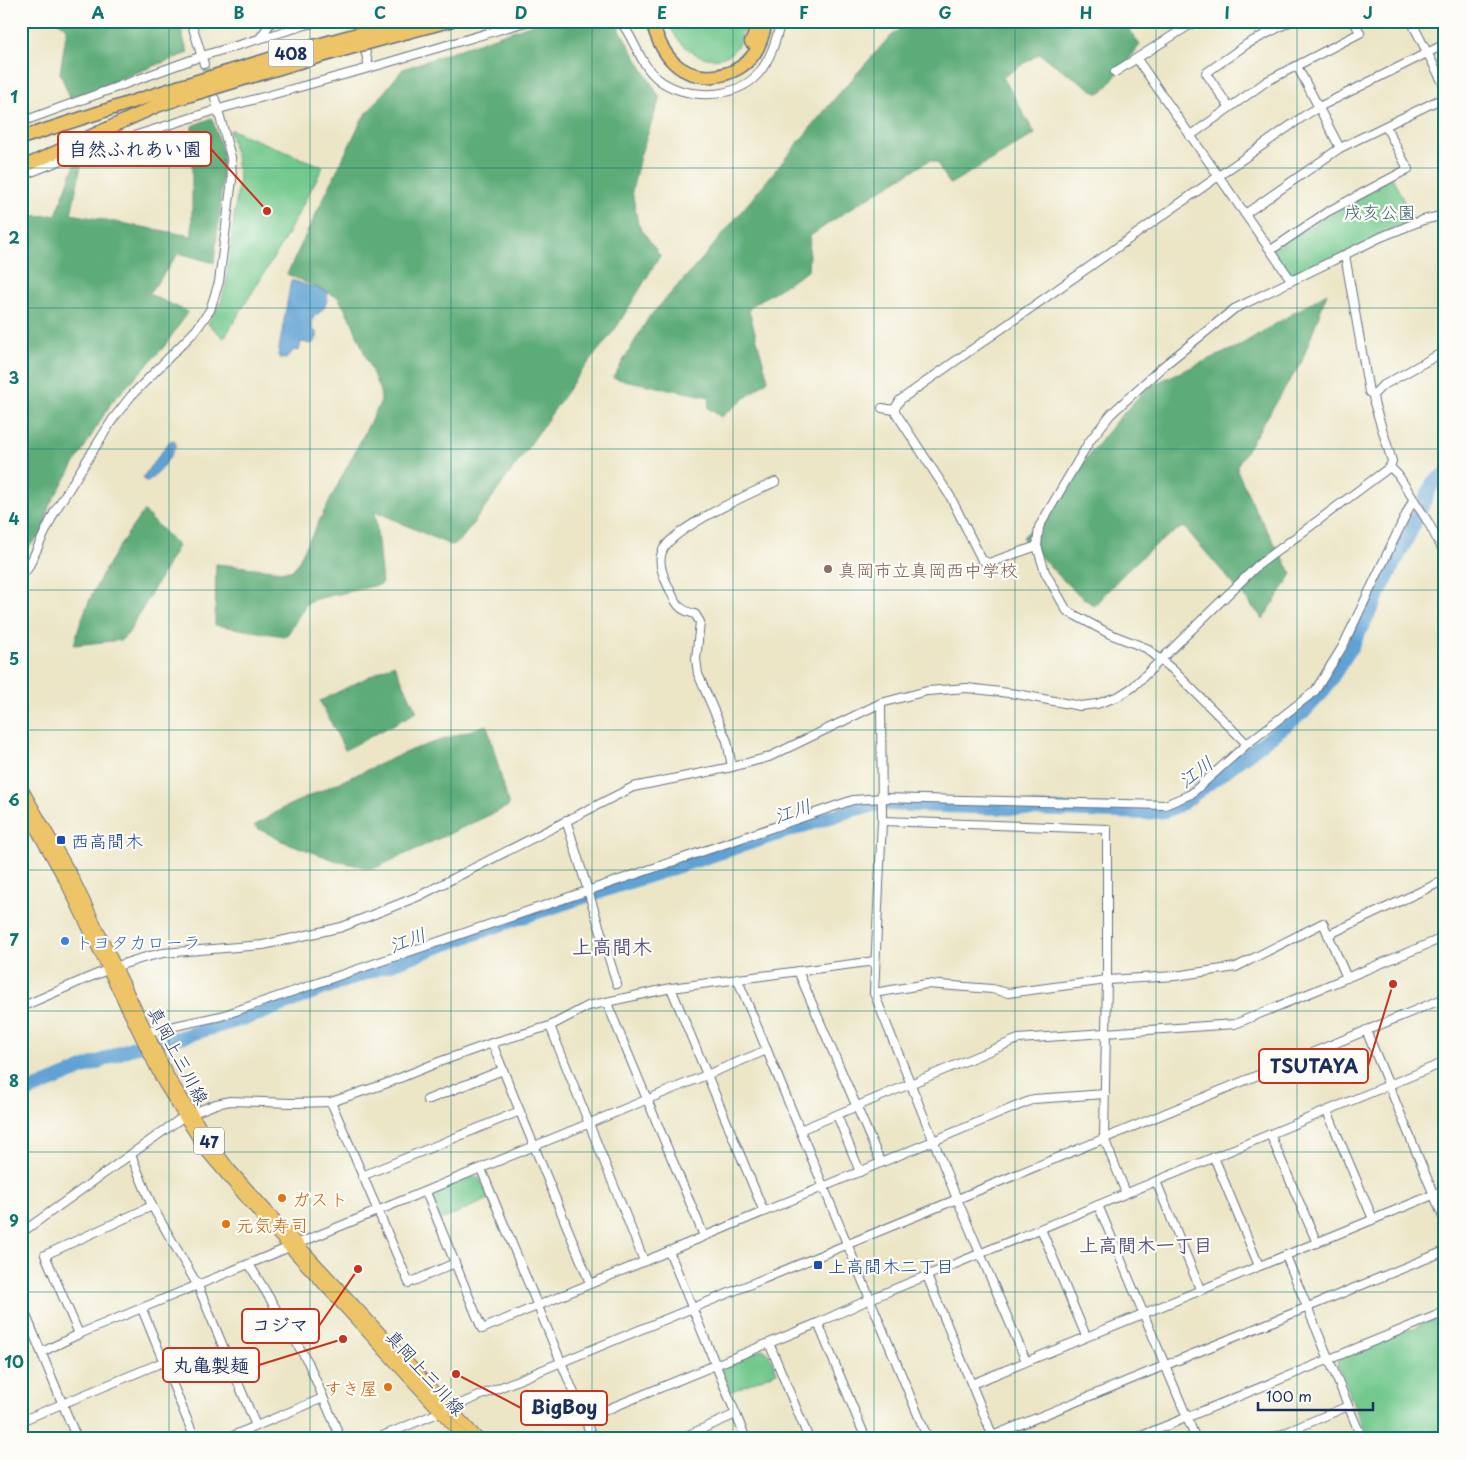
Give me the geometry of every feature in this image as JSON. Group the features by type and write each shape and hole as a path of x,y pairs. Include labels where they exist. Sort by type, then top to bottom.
{"highway":[{"name":"408","path":"21,138 179,92 292,52 407,26 450,21"},
{"path":"652,21 660,44 673,62 682,69 704,76 727,74 747,62 755,53 762,39 766,21"},
{"path":"659,21 667,41 679,57 694,66 705,69 724,67 735,62 743,55 754,36 756,21"},
{"name":"408","path":"21,168 157,106 179,92"}],"main road":[{"name":"真岡上三川線","path":"21,786 73,877 151,1062 188,1116"},
{"name":"真岡上三川線","path":"21,803 147,1032 205,1150 224,1174 295,1245 479,1439"},
{"name":"真岡上三川線","path":"295,1245 465,1439"}],"street":[{"path":"191,21 203,60"},
{"path":"260,38 272,21"},
{"path":"21,122 203,60 260,38 319,21"},
{"path":"359,21 369,68"},
{"path":"21,176 77,154 219,109 369,68 529,21"},
{"path":"620,21 642,59 658,79 676,90 703,95 729,91 749,82 758,74 774,49 781,21"},
{"path":"1114,72 1196,21"},
{"path":"1229,107 1206,73 1247,44 1291,21"},
{"path":"1190,136 1267,81 1360,34 1354,21"},
{"path":"1411,21 1445,87"},
{"path":"894,410 900,400 1319,107 1445,44"},
{"path":"1137,58 1291,280"},
{"path":"1297,66 1340,148"},
{"path":"1245,214 1340,148 1445,97"},
{"path":"21,577 28,568 55,511 113,419 131,396 196,330 210,310 218,282 232,179 231,157 215,99"},
{"path":"1271,250 1327,212 1408,168 1386,126"},
{"path":"1247,744 1161,660 1146,648 1110,634 1067,611 1045,572 1036,546 1039,527 1089,442 1111,414 1161,368 1234,309 1381,237 1423,220 1445,215"},
{"path":"21,1007 112,969 150,956 164,953 262,945 342,927 419,896 633,787 732,767 769,757 881,703 927,691 967,688 1017,694 1080,706 1098,704 1119,696 1133,687 1257,566 1390,467 1392,461 1373,395 1369,392 1364,372 1345,255"},
{"path":"1373,395 1382,386 1445,352"},
{"path":"882,408 894,410 950,496 982,560 989,563 1036,546"},
{"path":"1390,467 1398,475 1445,554"},
{"path":"732,767 727,741 698,674 696,659 700,622 695,614 682,610 677,605 665,579 660,562 661,554 664,546 683,530 735,501 775,482"},
{"path":"147,1032 221,1016 853,800 883,798 1165,805 1190,794 1247,744 1315,691 1343,646 1413,500"},
{"path":"881,703 883,798 874,994 980,1254 1026,1361"},
{"path":"566,820 617,984"},
{"path":"882,821 1107,829 1104,1138 1126,1194"},
{"path":"1328,935 1445,880"},
{"path":"874,994 927,984 992,989 1008,993 1107,980 1175,976 1236,967 1323,923 1347,978"},
{"path":"800,1130 1018,1039 1236,1024 1445,937"},
{"path":"21,1233 188,1116 216,1104 230,1101 331,1102 385,1084 438,1062 492,1043 550,1026 588,1006 671,988 875,961"},
{"path":"798,971 881,1163"},
{"path":"737,978 928,1439"},
{"path":"671,988 764,1212"},
{"path":"375,1439 1445,998"},
{"path":"607,1003 704,1236"},
{"path":"550,1026 644,1261"},
{"path":"1366,1030 1445,1222"},
{"path":"492,1043 590,1283"},
{"path":"42,1352 79,1334 767,1050"},
{"path":"584,1419 1445,1062"},
{"path":"427,1100 503,1070"},
{"path":"426,1192 482,1329 1034,1099 1105,1094"},
{"path":"331,1102 409,1283 455,1263"},
{"path":"362,1176 520,1111"},
{"path":"1328,1111 1373,1219"},
{"path":"837,1115 860,1172"},
{"path":"1270,1134 1317,1243"},
{"path":"131,1155 152,1206 198,1286 256,1426"},
{"path":"1214,1157 1259,1266"},
{"path":"480,1169 593,1439"},
{"path":"1156,1181 1200,1289"},
{"path":"972,1384 1445,1190"},
{"path":"1098,1205 1196,1439"},
{"path":"79,1334 45,1255 152,1206"},
{"path":"1042,1228 1086,1336"},
{"path":"669,1251 746,1439"},
{"path":"927,1276 972,1384 991,1438 1307,1306 1445,1251"},
{"path":"1286,1256 1362,1439"},
{"path":"249,1264 308,1362 341,1439"},
{"path":"21,1304 77,1439"},
{"path":"142,1309 195,1439"},
{"path":"1134,1439 1328,1358 1445,1312"},
{"path":"818,1323 866,1439"},
{"path":"769,1343 809,1439"},
{"path":"21,1422 164,1362"},
{"path":"225,1439 323,1398"},
{"path":"1271,1439 1348,1406"},
{"path":"679,1439 736,1414"}],"green space":[{"path":"57,21 178,21 188,53 70,98 60,73 67,28"},
{"path":"541,21 615,22 660,98 640,156 632,191 638,224 660,256 616,328 574,381 463,537 455,544 450,545 375,511 382,584 312,600 306,604 288,634 284,636 215,625 216,564 291,571 296,566 381,401 380,391 352,322 338,297 287,274 362,119 403,69"},
{"path":"668,21 744,21 741,39 733,51 723,57 711,59 698,55 686,47 675,36"},
{"path":"908,21 1123,21 1140,45 1103,92 1097,93 1039,54 1003,77 1035,134 950,184 937,163 930,160 856,205 810,236 808,271 751,306 749,311 768,380 721,417 708,408 710,397 613,378 649,317 703,258 836,97 885,42"},
{"path":"212,118 223,154 220,211 214,263 179,253 149,294 188,312 163,348 111,403 49,506 43,534 21,553 21,248 31,216 56,215 76,161 82,161 71,214 192,236 192,126"},
{"path":"232,130 323,167 282,244 224,338 208,324 221,302 226,285 239,177 236,156 229,131"},
{"name":"戌亥公園","path":"1392,177 1415,224 1291,280 1271,250"},
{"path":"1327,293 1302,361 1238,464 1237,470 1256,511 1292,574 1263,619 1183,527 1147,552 1094,606 1073,590 1022,538 1043,517 1117,420 1145,390 1158,382 1237,347"},
{"path":"144,511 178,546 128,634 121,640 74,645 86,609 102,575"},
{"path":"394,664 417,712 345,750 320,701"},
{"path":"487,725 509,806 373,869 337,861 282,841 254,826 285,807 411,750"},
{"path":"474,1176 479,1177 489,1199 441,1220 431,1197 433,1193"},
{"path":"1445,1315 1445,1436 1440,1439 1368,1439 1337,1364 1340,1358"},
{"path":"763,1349 768,1353 777,1372 730,1392 721,1370 724,1365"}],"water":[{"path":"291,280 328,292 324,307 313,317 312,328 317,333 317,338 312,344 301,342 299,351 294,350 286,359 280,358 278,355"},
{"path":"174,440 176,445 171,456 160,470 146,482 143,477 170,441"}],"waterway":[{"name":"江川","path":"21,1094 134,1047 181,1037 259,1014 319,990 519,918 855,809 883,804 1145,813 1166,811 1183,803 1305,711 1322,693 1351,648 1410,533 1433,482 1445,474"}],"tunnel":[{"path":"204,64 215,99"}],"place":[{"name":"自然ふれあい園","path":"267,211"},
{"name":"真岡市立真岡西中学校","path":"828,569"},
{"name":"西高間木","path":"61,840"},
{"name":"トヨタカローラ","path":"65,941"},
{"name":"TSUTAYA","path":"1393,984"},
{"name":"ガスト","path":"282,1198"},
{"name":"元気寿司","path":"226,1224"},
{"name":"上高間木二丁目","path":"818,1265"},
{"name":"コジマ","path":"358,1269"},
{"name":"丸亀製麺","path":"343,1339"},
{"name":"BigBoy","path":"456,1374"},
{"name":"すき屋","path":"388,1387"}],"district":[{"name":"上高間木","path":"612,946"},
{"name":"上高間木一丁目","path":"1146,1244"}]}
